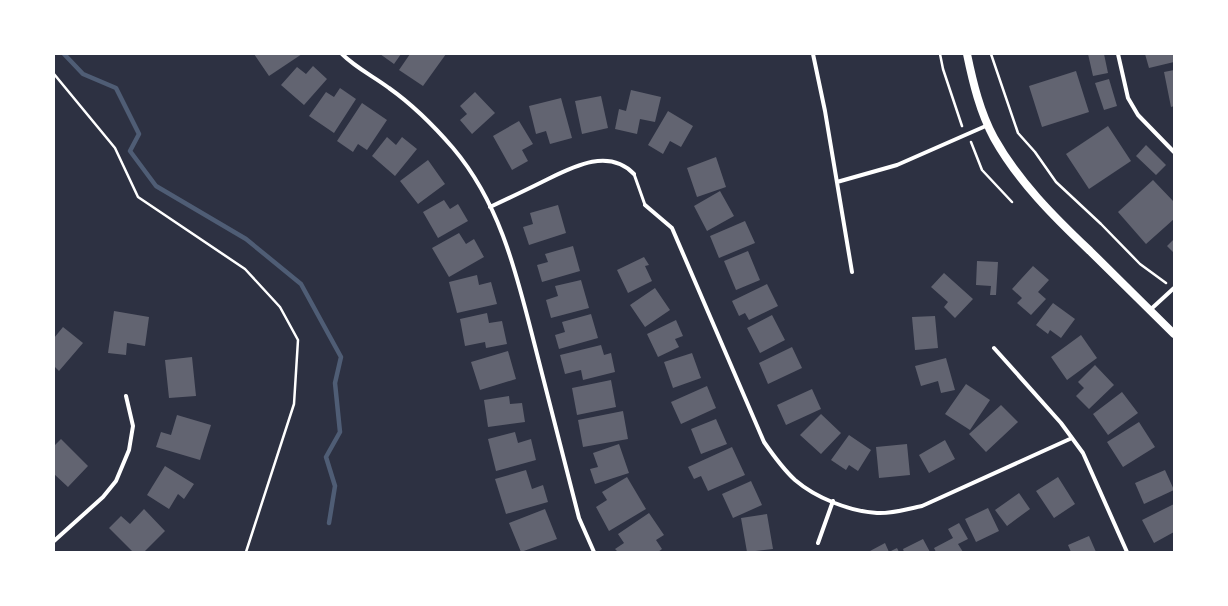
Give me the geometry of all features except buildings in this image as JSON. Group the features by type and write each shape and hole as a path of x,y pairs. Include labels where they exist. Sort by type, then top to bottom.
{"main road":[{"path":"967,54 975,89 988,125 1006,157 1036,196 1174,334"}],"street":[{"path":"342,54 361,70 389,87 433,126 472,174 490,207 512,257 579,518 594,552"},
{"path":"813,54 825,111 852,272"},
{"path":"1118,54 1128,98 1138,115 1174,152"},
{"path":"837,182 897,165 988,125"},
{"path":"490,207 579,164 596,161 616,163 622,165 634,174"},
{"path":"645,205 672,228 764,442 778,462 795,480 814,492 833,501 856,509 878,513 900,511 922,506 1072,438"},
{"path":"1150,310 1173,288"},
{"path":"994,348 1072,438 1083,453 1127,552"},
{"path":"54,541 103,497 116,481 130,450 133,426 126,396"},
{"path":"818,543 833,501"}],"lane":[{"path":"634,174 639,183 645,205"}],"path":[{"path":"991,54 1018,133 1035,152 1056,182 1101,224 1140,264 1173,288"},
{"path":"54,74 115,148 138,197 245,269 280,307 298,340 294,404 246,552"}],"waterway":[{"path":"64,54 83,74 116,88 139,134 130,151 156,186 246,239 301,284 341,357 335,383 340,432 326,457 335,486 329,523"}]}
